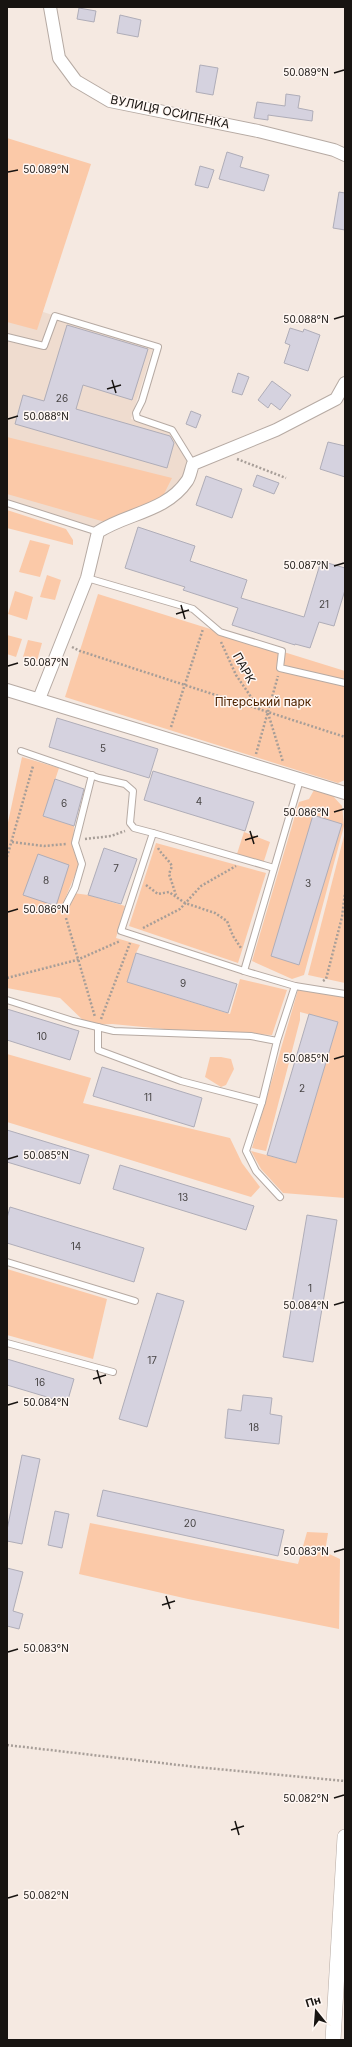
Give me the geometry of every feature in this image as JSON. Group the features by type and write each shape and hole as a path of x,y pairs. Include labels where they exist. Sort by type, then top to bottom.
{"street":[{"name":"ВУЛИЦЯ ОСИПЕНКА","path":"50,7 59,58 76,81 110,101 258,131 334,150 345,156"},
{"path":"39,699 87,578 98,532 109,525 165,503 187,481 193,464 276,430 336,399 345,383"},
{"path":"7,690 345,794"},
{"path":"333,2040 345,1837"}],"lane":[{"path":"7,337 44,346 55,316 158,347 142,401 136,413 137,418 172,430 193,464"},
{"path":"7,503 98,532"},
{"path":"87,578 193,609 220,632 282,651 280,668 345,683"},
{"path":"21,751 124,784 133,791 130,823 134,828 274,868"},
{"path":"64,909 76,888 82,864 80,854 74,843 92,775"},
{"path":"244,971 300,780"},
{"path":"152,833 121,931 295,986 345,994"},
{"path":"280,1197 256,1170 246,1151 262,1102 277,1042 295,986"},
{"path":"7,1000 114,1031 251,1036 277,1042"},
{"path":"98,1027 98,1050 181,1081 262,1102"},
{"path":"7,1262 135,1301"},
{"path":"7,1343 113,1372"}],"path":[{"path":"221,453 286,478"},
{"path":"166,738 205,619"},
{"name":"ПАРК","path":"220,632 222,644 236,675 260,711"},
{"path":"62,642 80,651 260,711 268,712 345,737"},
{"path":"256,757 280,668"},
{"path":"268,712 285,766"},
{"path":"7,858 27,781 36,756"},
{"path":"152,833 161,854 167,858 172,866 169,874 177,896"},
{"path":"7,978 77,960 133,935 180,909 201,886 236,867 243,859"},
{"path":"136,884 148,885 158,894 169,892 185,902 215,913 227,921 233,936 249,956"},
{"path":"314,989 326,979 342,917 345,893"},
{"path":"64,909 77,960 98,1027"},
{"path":"98,1027 133,935"},
{"path":"7,1745 196,1767 345,1781"}],"shaded area":[{"path":"7,149 25,306 153,348 131,419 170,432 188,463 184,478 168,496 94,527 7,500"}],"green space":[{"path":"7,138 91,164 37,330 7,322"},
{"path":"7,437 172,478 161,500 105,522 7,494"},
{"path":"7,510 66,529 73,540 73,545 7,528"},
{"path":"30,540 50,545 40,577 19,572"},
{"path":"47,575 61,580 55,600 40,597"},
{"path":"15,591 33,597 27,620 8,614"},
{"name":"Пітєрський парк","path":"98,594 345,671 345,780 338,783 65,697"},
{"path":"7,635 22,639 16,657 7,654"},
{"path":"28,640 42,643 37,661 23,657"},
{"path":"22,757 59,768 43,816 74,826 73,846 79,865 63,904 63,908 73,893 88,895 125,906 116,938 140,945 127,982 230,1014 240,979 287,990 272,1035 175,1030 112,1024 88,1025 60,998 7,988 7,827"},
{"path":"314,790 332,795 342,806 344,826 304,975 292,979 252,961 299,802 309,799"},
{"path":"244,832 270,842 263,864 236,857"},
{"path":"345,832 345,983 308,975"},
{"path":"156,843 266,873 238,963 129,926"},
{"path":"298,990 345,997 345,1198 283,1193 261,1169 251,1151 296,1163 338,1022 300,1012 300,1020 266,1151 252,1148"},
{"path":"7,1054 91,1078 83,1103 230,1138 242,1163 260,1187 251,1197 7,1122"},
{"path":"210,1057 231,1059 234,1069 226,1085 221,1087 205,1077"},
{"path":"7,1269 107,1299 93,1359 7,1335"},
{"path":"90,1523 298,1564 307,1532 328,1533 325,1552 340,1559 339,1629 188,1599 79,1574"}],"building":[{"path":"79,8 96,11 94,22 77,19"},
{"path":"120,15 141,20 138,37 117,33"},
{"path":"200,65 218,68 213,95 196,92"},
{"path":"286,94 300,96 298,108 313,111 312,121 268,115 268,120 254,118 257,102 285,106"},
{"path":"227,152 243,157 240,167 269,175 264,191 219,179"},
{"path":"200,166 214,170 208,188 195,185"},
{"path":"339,192 345,193 345,230 333,228"},
{"path":"67,325 148,349 132,400 83,385 76,409 170,436 174,443 167,468 15,424 23,395 44,401"},
{"path":"290,328 303,332 304,329 320,335 308,371 284,363 290,345 285,343"},
{"path":"238,373 249,377 242,395 232,392"},
{"path":"272,381 291,395 280,410 271,403 268,408 258,400"},
{"path":"191,411 201,415 196,428 186,424"},
{"path":"328,442 345,446 345,477 320,469"},
{"path":"257,475 279,483 274,494 253,486"},
{"path":"206,476 242,489 232,518 196,505"},
{"path":"138,527 195,546 190,561 247,580 241,598 304,617 321,561 345,568 345,590 334,626 319,622 310,648 295,645 232,625 238,608 183,590 185,587 125,568"},
{"path":"57,718 158,749 149,778 49,747"},
{"path":"153,771 254,802 245,831 144,800"},
{"path":"55,779 84,789 74,826 43,816"},
{"path":"313,815 342,824 299,965 271,956"},
{"path":"104,848 137,859 121,904 88,895"},
{"path":"38,854 69,865 56,906 23,895"},
{"path":"136,953 237,984 228,1013 127,982"},
{"path":"7,1009 79,1031 70,1060 7,1040"},
{"path":"309,1014 338,1022 296,1163 267,1155"},
{"path":"102,1067 202,1098 194,1127 93,1096"},
{"path":"7,1130 89,1155 80,1184 7,1162"},
{"path":"120,1165 254,1206 246,1230 113,1189"},
{"path":"10,1207 144,1248 134,1282 7,1243 7,1218"},
{"path":"307,1215 337,1220 313,1362 283,1357"},
{"path":"157,1293 184,1301 147,1427 119,1419"},
{"path":"7,1359 74,1379 67,1403 7,1385"},
{"path":"243,1395 272,1398 270,1414 282,1416 279,1444 225,1438 228,1409 241,1411"},
{"path":"22,1455 40,1459 22,1544 7,1541 7,1530"},
{"path":"103,1490 284,1530 278,1556 97,1516"},
{"path":"55,1511 69,1514 62,1548 48,1545"},
{"path":"7,1568 23,1572 13,1611 23,1614 19,1629 7,1626"}]}
